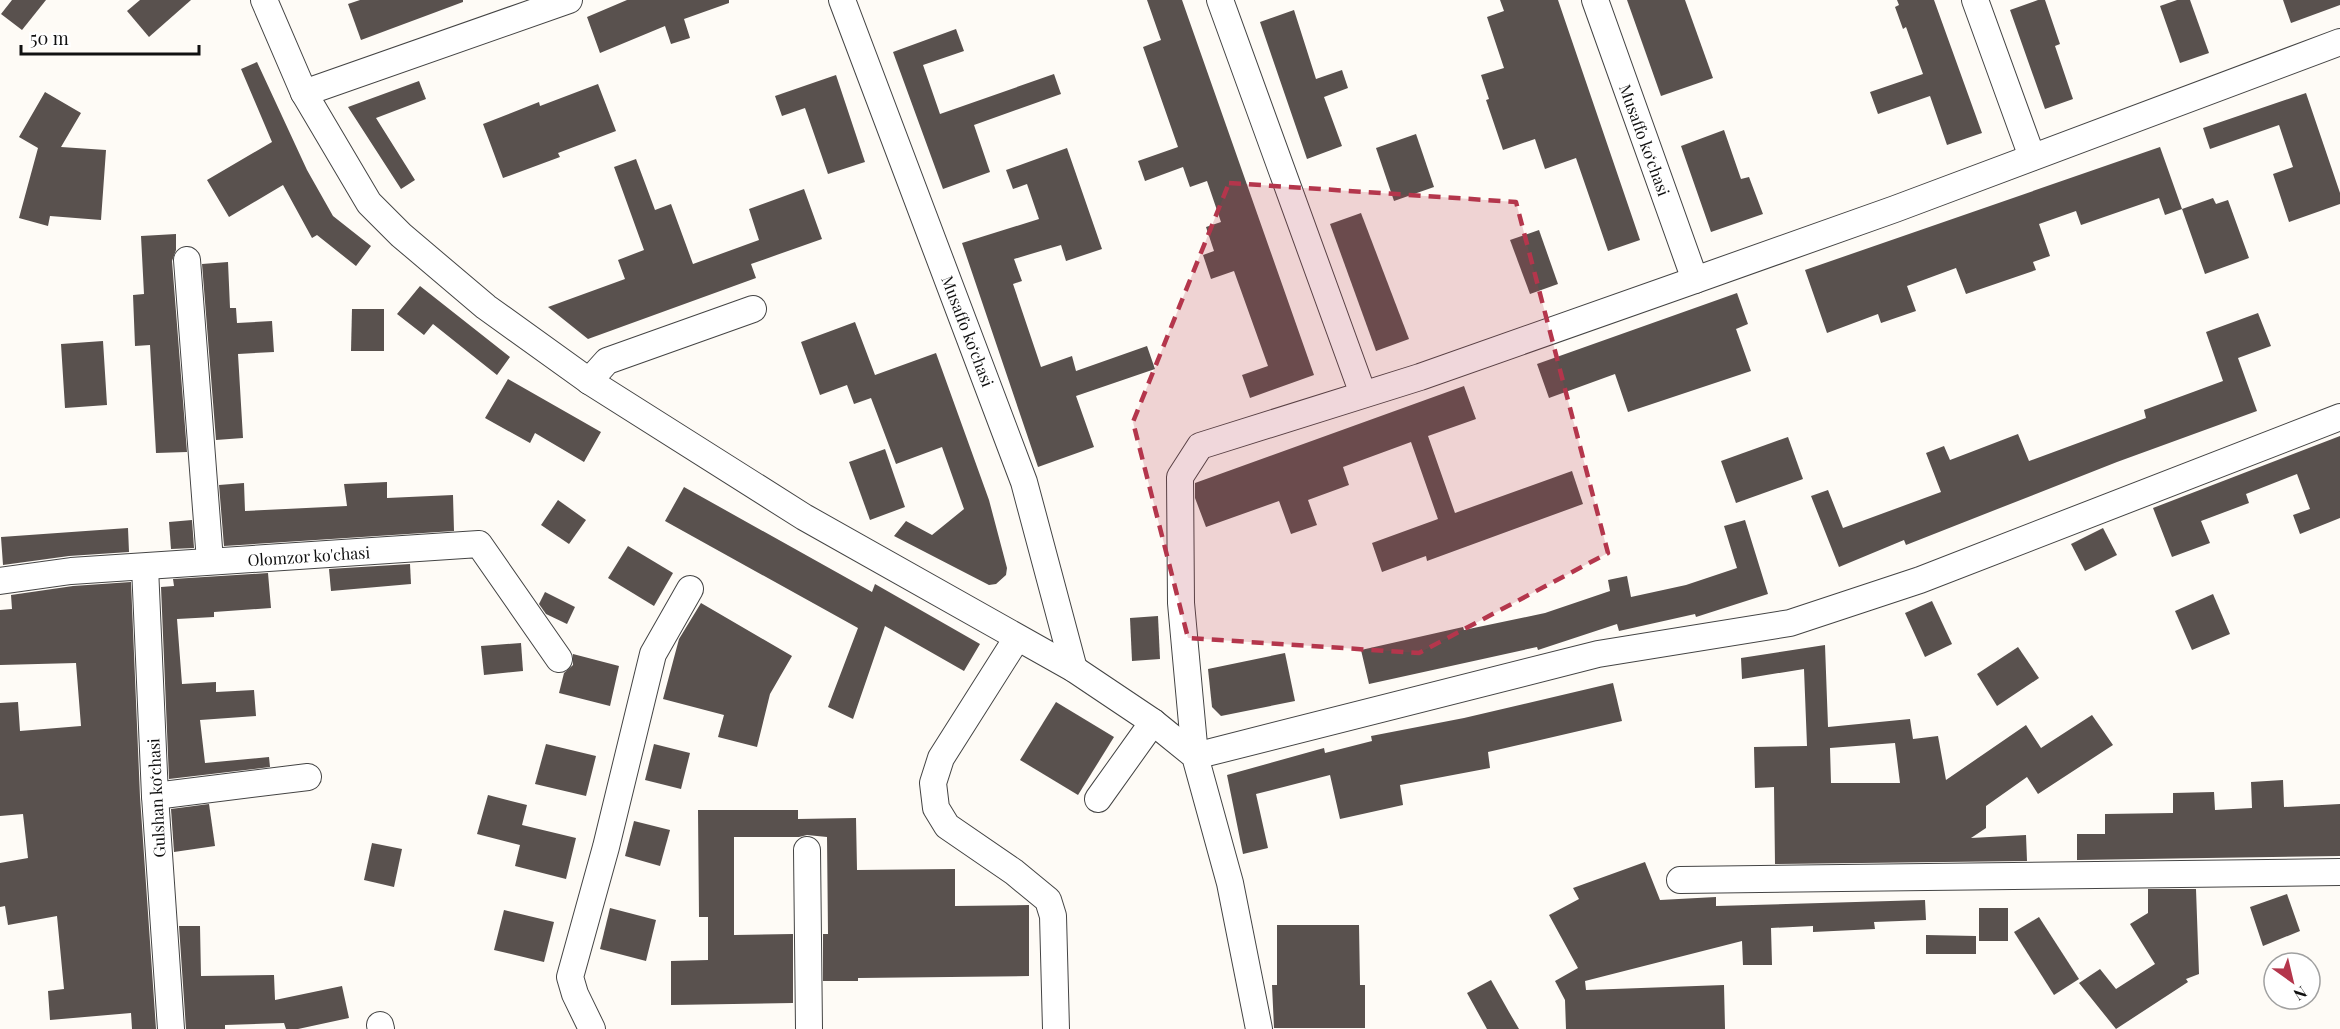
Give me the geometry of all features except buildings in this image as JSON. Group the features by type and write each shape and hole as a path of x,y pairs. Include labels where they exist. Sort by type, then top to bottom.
{"street":[{"path":"264,0 304,93 369,203 400,235 486,307 589,381 804,517 1074,669 1153,722 1195,756"},
{"path":"304,93 569,0"},
{"name":"Musaffo koʻchasi","path":"842,0 1024,482 1074,669"},
{"path":"1220,0 1363,394"},
{"name":"Musaffo koʻchasi","path":"1595,0 1695,280"},
{"path":"1975,0 2032,157"},
{"path":"1258,1029 1230,884 1195,756 1181,603 1180,477 1200,446 1420,377 1695,280 2340,42"},
{"path":"187,260 210,561"},
{"path":"589,381 607,361 753,309"},
{"path":"1195,756 1598,654 1790,623 1920,580 2340,417"},
{"name":"Olomzor ko'chasi","path":"0,581 71,571 479,544 559,658"},
{"name":"Gulshan koʻchasi","path":"145,567 155,796 171,1029"},
{"path":"592,1029 587,1015 574,994 570,977 606,847 653,654 690,589"},
{"path":"1017,638 941,758 933,783 936,808 947,826 1014,872 1048,900 1053,916 1056,1029"},
{"path":"1098,799 1153,722"},
{"path":"155,796 226,785 308,777"},
{"path":"807,850 809,1029"},
{"path":"1680,880 2340,872"}],"highlighted area":[{"path":"1229,183 1516,202 1608,553 1419,653 1188,638 1133,422"}]}
